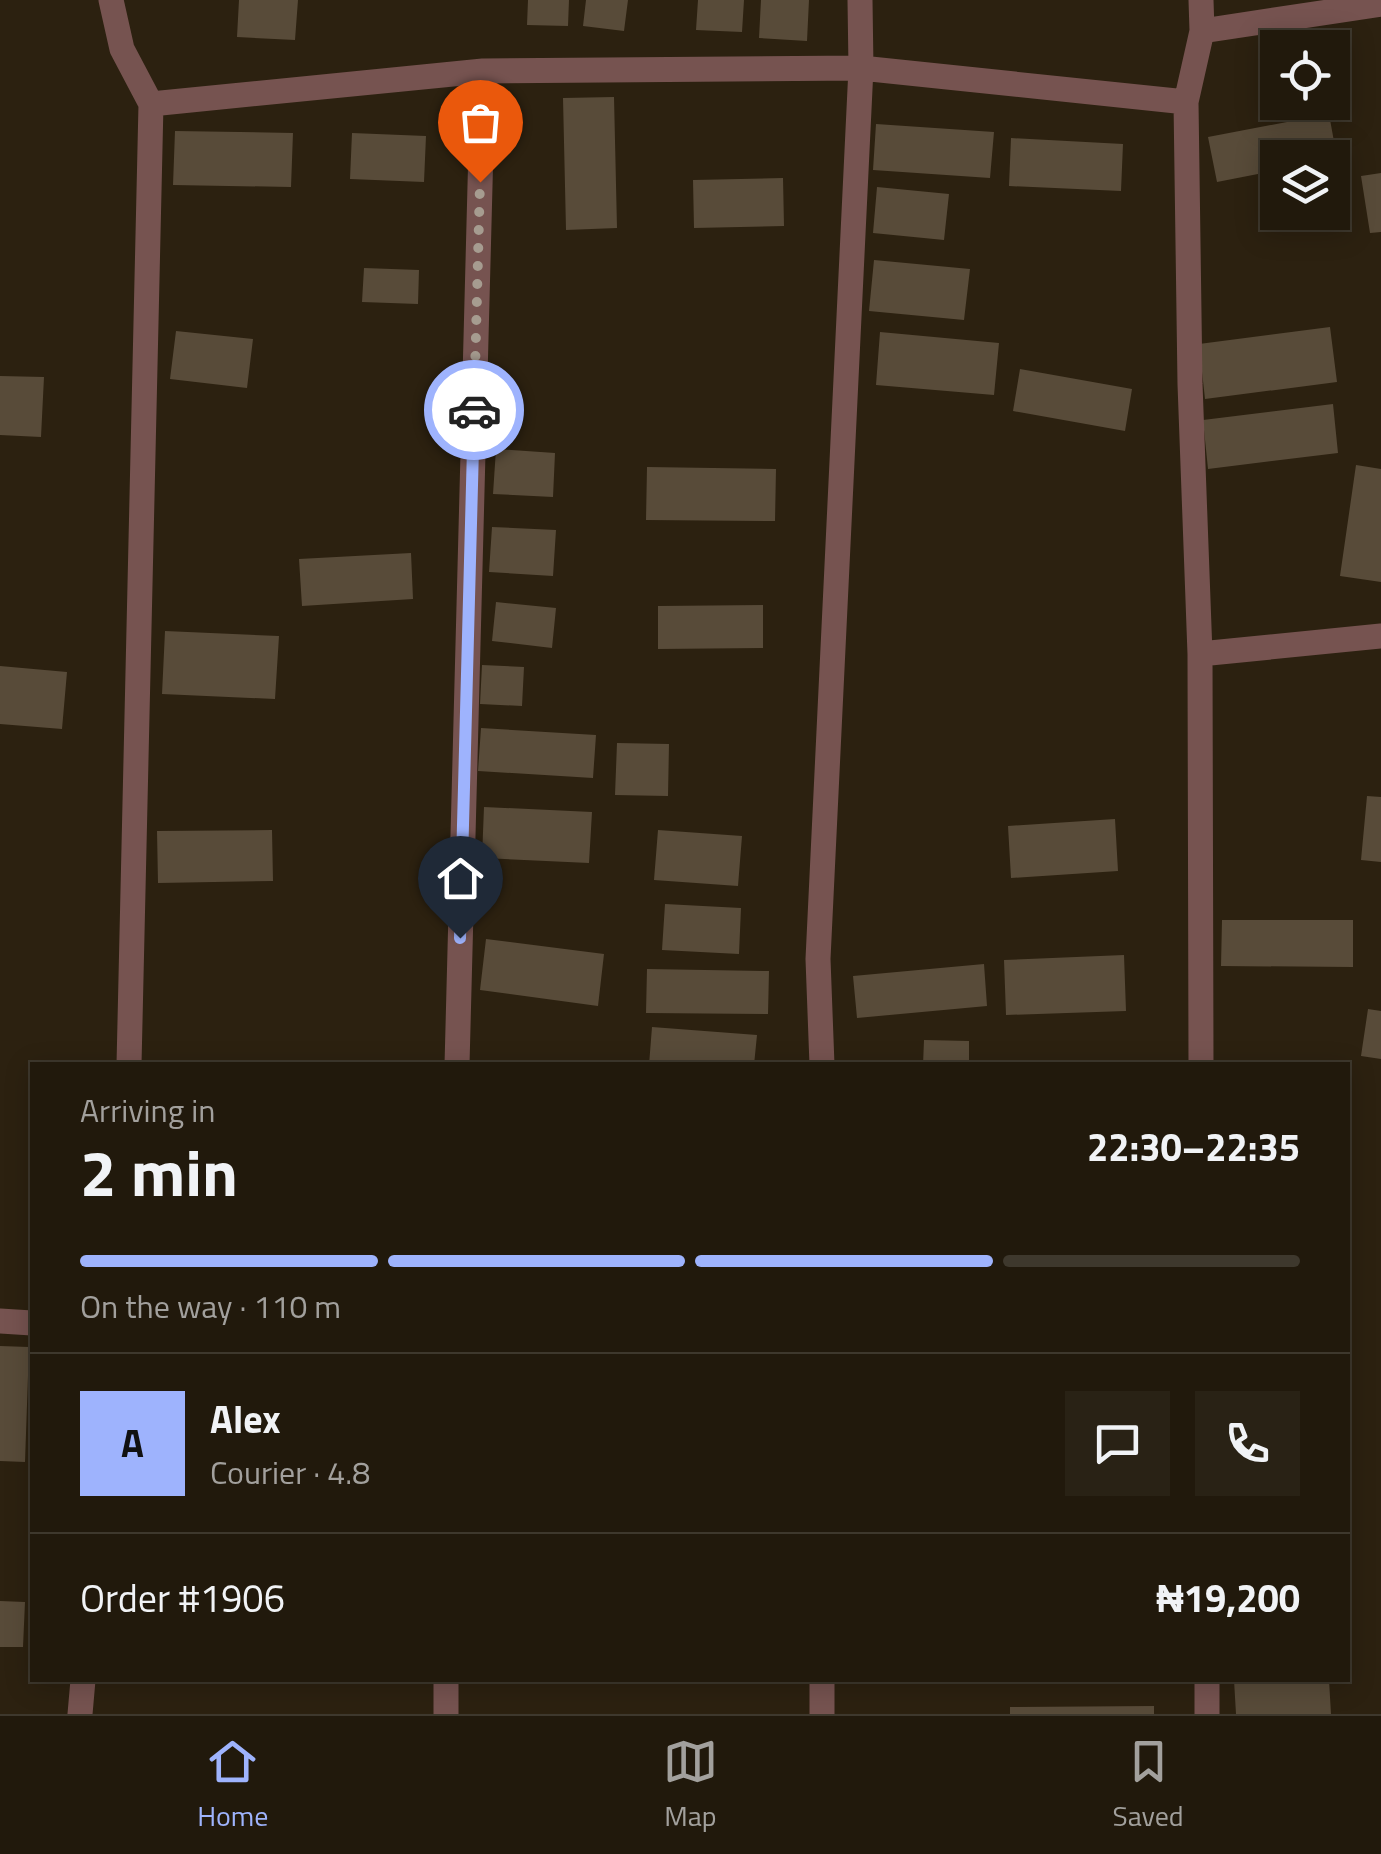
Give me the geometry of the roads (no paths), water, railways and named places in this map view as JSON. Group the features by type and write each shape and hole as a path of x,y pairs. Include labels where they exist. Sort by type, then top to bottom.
{"street":[{"path":"110,0 122,49 151,104 129,1062"},
{"path":"822,1062 818,959 862,68 860,0"},
{"path":"1201,1062 1200,654 1190,384 1186,102 1202,31 1202,0"},
{"path":"1202,31 1381,4"},
{"path":"151,104 483,71 862,68 1186,102"},
{"path":"457,1062 483,71"},
{"path":"1200,654 1381,636"},
{"path":"0,1321 30,1323"},
{"path":"80,1714 83,1682"},
{"path":"446,1682 446,1714"},
{"path":"822,1682 822,1714"},
{"path":"1207,1682 1207,1714"}]}
